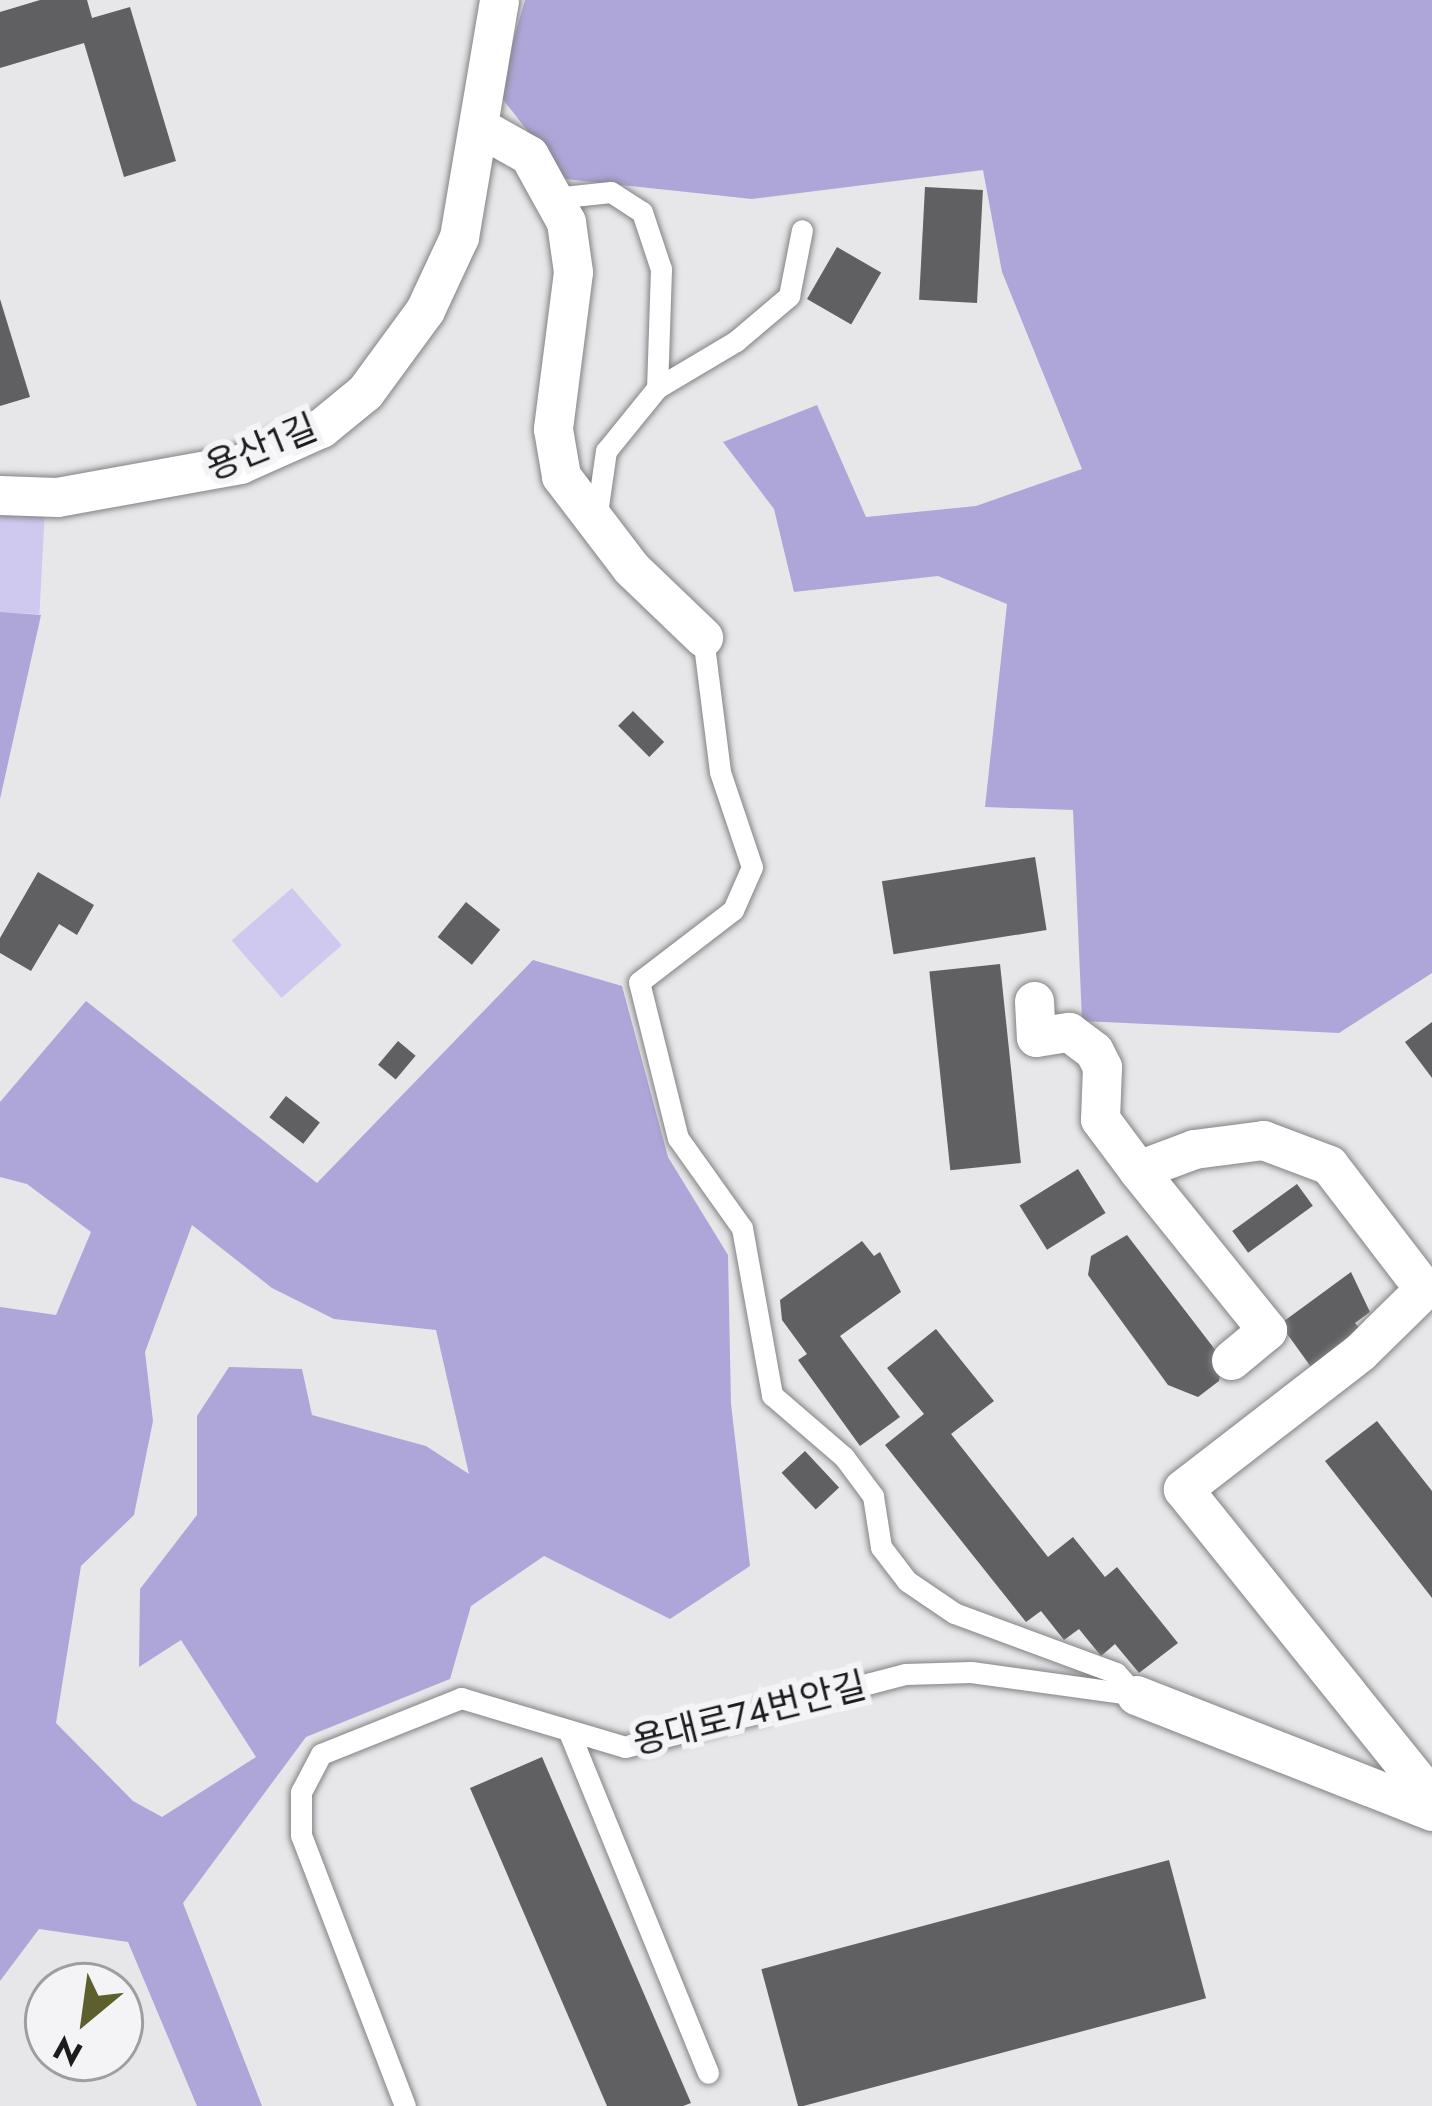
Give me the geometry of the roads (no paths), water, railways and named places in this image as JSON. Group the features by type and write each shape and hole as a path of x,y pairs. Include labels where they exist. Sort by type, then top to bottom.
{"street":[{"name":"용산1길","path":"0,495 57,497 208,472 321,428 365,392 425,310 460,237 482,128 499,0"},
{"path":"482,128 529,155 554,198 573,272 553,452 561,476 631,568 703,637"},
{"path":"1034,1001 1036,1037 1069,1032 1094,1051 1102,1067 1100,1119 1267,1330 1231,1360"},
{"path":"1138,1170 1194,1149 1263,1140 1329,1165 1424,1289 1360,1352 1184,1489 1432,1799"},
{"name":"용대로74번안길","path":"1136,1695 1432,1811"}],"lane":[{"path":"554,198 611,192 642,212 661,269 657,388"},
{"path":"596,520 606,451 657,388 736,341 789,296 802,230"},
{"name":"용대로74번안길","path":"703,637 719,772 752,867 733,910 639,982 678,1138 742,1228 772,1395 844,1457 873,1496 881,1547 907,1581 954,1613 1116,1673 1136,1695"},
{"name":"용대로74번안길","path":"405,2106 301,1835 301,1792 321,1754 460,1698 611,1747 638,1745 844,1688 934,1671 1136,1695"},
{"path":"569,1732 709,2073"}]}
